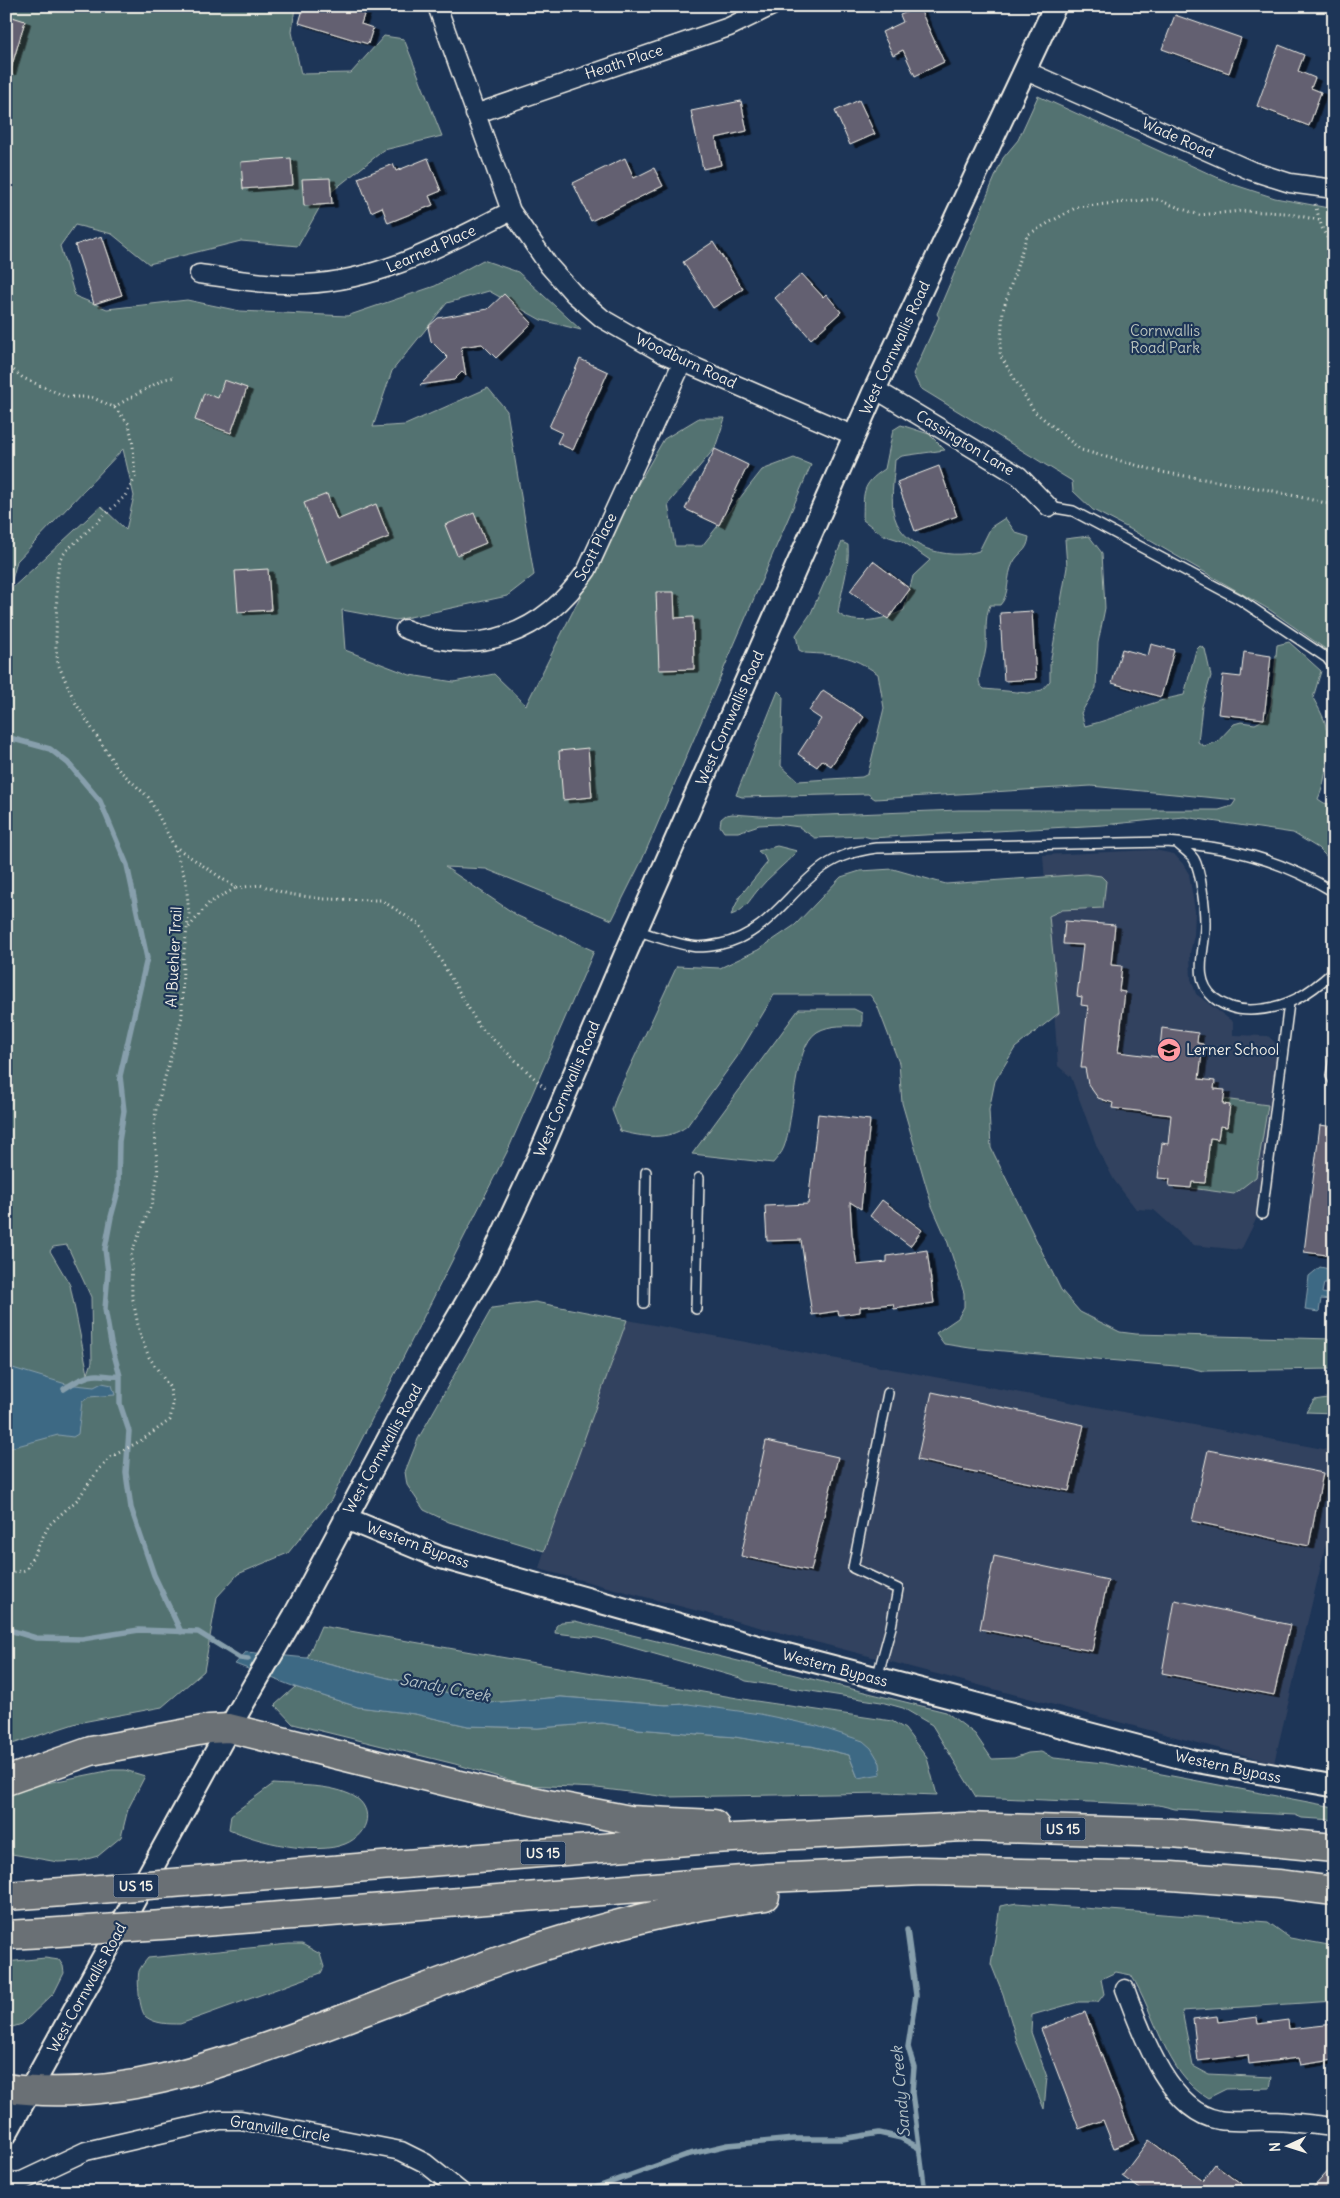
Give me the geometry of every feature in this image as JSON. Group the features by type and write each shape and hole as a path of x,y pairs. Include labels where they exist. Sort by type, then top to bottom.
{"highway":[{"path":"6,1781 91,1751 209,1728 229,1728 488,1792 630,1820 877,1830"},
{"name":"US 15","path":"6,1896 712,1839 877,1830 965,1827 1172,1833 1334,1848"},
{"path":"6,1935 178,1924 824,1874 923,1871 1171,1876 1270,1883 1334,1892"},
{"path":"18,2090 122,2087 190,2073 545,1945 652,1915 778,1894 824,1874"}],"street":[{"name":"Woodburn Road","path":"437,6 511,210 549,266 588,307 647,345 854,436"},
{"name":"Heath Place","path":"475,114 729,27 772,6"},
{"name":"West Cornwallis Road","path":"6,2134 18,2090 294,1616 410,1398 488,1266 539,1156 636,930 875,389 1055,6"},
{"name":"Wade Road","path":"1026,71 1252,171 1290,183 1334,189"},
{"name":"Learned Place","path":"199,274 274,284 338,281 378,272 413,260 511,210"},
{"name":"Scott Place","path":"405,629 435,639 461,642 486,640 510,634 534,624 555,609 573,591 588,570 683,361"},
{"name":"Cassington Lane","path":"875,389 1019,476 1048,507"},
{"name":"Western Bypass","path":"345,1518 439,1557 877,1679 1194,1761 1333,1782"},
{"path":"1125,1989 1142,2032 1162,2072 1190,2107 1218,2120 1270,2121 1334,2127"},
{"name":"Granville Circle","path":"6,2182 22,2180 86,2151 230,2119 400,2151 425,2163 461,2192"}],"lane":[{"path":"1048,507 1073,511 1239,599 1327,658 1334,667"},
{"path":"636,930 692,947 708,947 742,938 758,929 822,868 854,851 876,848 1177,843 1203,845 1243,853 1286,865 1334,892"},
{"path":"1177,843 1194,859 1199,878 1205,923 1200,973 1206,991 1221,1004 1241,1010 1266,1010 1289,1003 1311,992 1334,971"},
{"path":"1262,1214 1289,1003"},
{"path":"1334,1060 1331,1076 1334,1081"},
{"path":"644,1303 646,1172"},
{"path":"696,1309 699,1178"},
{"path":"877,1679 892,1627 898,1589 853,1568 888,1393"}],"path":[{"path":"1320,220 1285,213 1242,211 1199,215 1155,199 1077,207 1027,235 1003,310 1000,355 1034,412 1081,450 1161,472 1269,490 1334,505"},
{"path":"1314,204 1334,250"},
{"name":"Al Buehler Trail","path":"6,364 23,378 67,397 91,397 114,407 129,424 133,445 135,478 124,496 60,559 56,605 58,664 75,702 93,733 117,768 148,797 174,846 186,881 188,927 183,959 182,1018 156,1109 154,1127 158,1174 152,1203 131,1254 132,1295 140,1335 149,1357 170,1388 173,1404 170,1420 142,1440 116,1453 99,1469 78,1500 49,1525 26,1570 6,1574"},
{"path":"114,407 164,379 176,377"},
{"path":"174,846 236,888"},
{"path":"188,927 209,903 236,888 260,886 288,894 324,899 381,900 420,925 479,1026 561,1102"}],"shaded area":[{"name":"Lerner School","path":"1154,850 1174,854 1189,874 1195,911 1194,935 1190,953 1191,979 1196,994 1233,1022 1233,1035 1268,1036 1280,1047 1282,1052 1273,1185 1241,1250 1193,1245 1154,1210 1136,1209 1114,1180 1097,1147 1071,1077 1058,1066 1043,855"},
{"path":"1320,1267 1334,1270 1334,1294 1329,1293 1328,1283 1324,1283 1322,1293 1331,1294 1330,1300 1321,1299 1319,1312 1305,1310 1309,1276"},
{"path":"627,1320 1334,1451 1334,1510 1274,1763 539,1569"},
{"path":"6,1366 66,1384 94,1387 102,1383 112,1385 115,1395 89,1397 82,1402 78,1434 73,1437 58,1435 6,1449"},
{"path":"246,1652 307,1658 489,1703 561,1697 666,1705 688,1704 760,1714 817,1726 863,1741 871,1748 880,1763 881,1774 858,1778 849,1755 811,1746 778,1744 735,1737 638,1729 602,1723 538,1728 468,1726 415,1714 358,1707 295,1687 235,1664"}],"green space":[{"path":"6,6 295,6 292,32 301,74 351,73 384,36 404,39 442,136 384,150 326,196 298,246 241,241 149,264 112,234 75,225 60,246 75,296 107,309 187,300 240,311 347,316 435,286 483,260 518,272 581,330 541,320 489,291 447,303 392,371 373,427 405,425 488,388 507,411 534,575 507,596 396,620 342,610 345,650 410,675 454,682 494,674 526,705 625,507 664,439 699,418 725,418 715,448 668,504 675,546 702,546 762,470 794,458 811,465 642,860 612,920 486,869 445,867 518,916 594,951 508,1150 331,1500 288,1553 238,1574 217,1597 204,1671 162,1707 77,1723 6,1746","holes":["123,449 134,496 126,530 101,506 9,591 17,561","67,1245 91,1297 92,1362 88,1374 70,1285 50,1251 53,1247"]},
{"name":"Cornwallis Road Park","path":"1038,96 1232,184 1275,198 1334,209 1334,655 1270,610 1130,529 1093,510 1073,491 1072,481 920,388 913,374 939,317 937,314 1003,158 1018,140"},
{"path":"901,425 929,434 945,450 902,456 895,460 892,491 893,510 897,523 904,534 926,548 953,554 967,554 979,551 991,527 1005,518 1016,533 1029,537 1027,546 1015,559 1011,568 1007,591 1003,601 1000,605 990,605 988,610 986,648 979,679 983,688 1028,693 1042,690 1050,681 1050,664 1067,567 1065,539 1089,536 1102,553 1105,608 1098,643 1096,688 1081,713 1085,726 1159,701 1184,695 1196,650 1200,646 1205,649 1211,676 1202,706 1198,742 1204,746 1217,742 1234,724 1241,722 1255,724 1267,718 1271,705 1277,645 1289,642 1321,671 1313,698 1325,722 1327,751 1324,782 1318,799 1324,803 1334,805 1334,864 1318,848 1293,833 1184,817 1103,825 871,838 863,836 815,838 799,827 778,824 759,825 738,832 724,832 720,826 721,819 726,815 732,814 775,817 959,810 1219,810 1232,806 1236,800 1091,786 875,799 868,794 742,797 736,795 778,691 783,696 781,766 798,781 862,777 868,774 884,708 878,674 851,659 826,654 805,653 799,650 796,635 811,613 842,542 848,545 848,554 847,571 838,613 852,620 880,619 904,610 913,576 930,560 902,541 883,535 863,520 863,503 867,485 885,469 893,430"},
{"path":"777,846 797,851 743,908 731,915 740,896 767,863 764,856 758,851"},
{"path":"893,869 946,884 1086,874 1101,876 1106,881 1103,908 1062,910 1049,916 1059,1013 1015,1048 995,1081 989,1110 991,1148 1061,1290 1080,1312 1120,1332 1136,1334 1334,1339 1334,1369 1203,1371 1187,1367 970,1348 944,1344 936,1333 958,1318 964,1307 964,1293 947,1240 932,1206 902,1103 899,1063 877,1005 870,995 774,995 737,1057 687,1126 680,1131 663,1136 637,1135 620,1131 612,1110 616,1097 677,966 720,968 758,950 795,925 841,877 860,871"},
{"path":"799,1009 854,1009 862,1013 862,1026 839,1026 822,1029 809,1040 799,1068 787,1135 779,1155 773,1163 692,1154"},
{"path":"1223,1099 1268,1105 1256,1177 1234,1194 1191,1188 1192,1182 1205,1183 1196,1147 1220,1126 1227,1127 1230,1105 1223,1104"},
{"path":"535,1302 627,1320 544,1551 449,1522 424,1510 407,1485 405,1472 418,1439 492,1308"},
{"path":"1334,1397 1334,1413 1306,1412 1314,1400"},
{"path":"575,1621 946,1712 975,1734 992,1759 1014,1758 1028,1753 1041,1752 1054,1758 1104,1763 1334,1807 1334,1820 1302,1818 1295,1815 1175,1809 1159,1805 976,1797 932,1725 903,1708 881,1702 746,1681 598,1638 555,1633 556,1626 561,1622"},
{"path":"321,1626 749,1700 892,1721 905,1729 927,1758 937,1795 884,1793 668,1797 597,1788 526,1785 455,1764 293,1724 275,1705 295,1687 358,1707 415,1714 468,1726 538,1728 602,1723 638,1729 735,1737 778,1744 811,1746 849,1755 858,1778 880,1762 688,1704 666,1705 561,1697 489,1703 307,1658"},
{"path":"112,1770 125,1770 145,1776 128,1809 121,1837 98,1856 80,1861 58,1862 6,1853 6,1793"},
{"path":"273,1784 322,1787 349,1794 358,1799 363,1805 367,1819 364,1827 360,1834 345,1844 319,1849 270,1843 229,1829 231,1815"},
{"path":"1017,1903 1268,1922 1290,1938 1334,1946 1334,2001 1182,2011 1193,2066 1208,2074 1272,2077 1270,2088 1226,2089 1208,2098 1193,2087 1171,2059 1140,1990 1131,1975 1116,1972 1101,1979 1104,1994 1098,2002 1078,2002 1032,2015 1031,2032 1047,2077 1044,2109 1018,2045 1003,1994 991,1964 1000,1906"},
{"path":"302,1944 320,1954 324,1967 321,1973 180,2024 158,2022 146,2017 144,2014 139,1995 138,1975 148,1958"},
{"path":"45,1958 59,1960 63,1966 64,1973 54,1993 22,2024 6,2029 6,1962"}],"building":[{"path":"304,6 367,6 361,24 373,28 368,44 299,23"},
{"path":"919,7 944,62 915,76 903,50 893,55 882,32 903,22 900,15"},
{"path":"6,15 25,21 10,72 6,71"},
{"path":"1175,15 1241,38 1229,73 1162,49"},
{"path":"1279,45 1304,55 1298,71 1315,78 1311,88 1321,92 1309,126 1257,106"},
{"path":"859,100 875,134 850,145 835,111"},
{"path":"741,101 747,131 716,138 721,165 703,169 691,111"},
{"path":"291,158 293,185 243,189 241,162"},
{"path":"428,158 441,191 429,196 433,205 388,223 382,207 371,212 358,178 393,164 396,171"},
{"path":"625,158 634,178 654,168 663,186 591,221 573,183"},
{"path":"330,178 332,204 304,206 302,179"},
{"path":"102,236 122,295 94,304 75,245"},
{"path":"713,242 743,289 713,308 683,262"},
{"path":"802,274 823,297 826,294 841,312 811,339 775,298"},
{"path":"504,294 532,323 496,358 482,344 461,347 466,376 462,372 454,380 420,385 448,358 431,341 428,327 438,318 488,309"},
{"path":"580,359 608,372 573,450 557,443 562,433 549,427"},
{"path":"224,380 247,388 231,433 195,420 204,393 218,398"},
{"path":"715,449 748,465 719,525 685,509"},
{"path":"939,466 957,516 915,531 897,482"},
{"path":"327,494 337,520 376,504 389,537 327,562 304,503"},
{"path":"474,513 486,543 457,555 445,525"},
{"path":"873,561 910,589 888,619 850,591"},
{"path":"268,569 271,610 238,612 235,571"},
{"path":"656,592 674,592 675,618 693,617 694,669 659,670"},
{"path":"1032,611 1036,679 1004,681 1000,613"},
{"path":"1151,644 1174,650 1161,697 1112,683 1122,649 1148,656"},
{"path":"1244,652 1271,656 1264,719 1218,714 1223,675 1241,677"},
{"path":"823,690 864,717 831,766 822,760 817,767 798,754 821,719 809,711"},
{"path":"588,748 592,797 563,800 559,751"},
{"path":"1065,921 1115,925 1111,965 1122,966 1119,991 1125,992 1118,1052 1159,1057 1162,1028 1198,1033 1197,1043 1203,1044 1199,1079 1215,1081 1214,1089 1225,1090 1223,1104 1230,1105 1227,1127 1220,1126 1218,1139 1210,1138 1205,1183 1192,1182 1191,1188 1169,1186 1170,1179 1158,1178 1162,1143 1168,1144 1171,1115 1112,1108 1113,1103 1098,1098 1088,1084 1085,1068 1081,1068 1088,1006 1081,1005 1082,997 1077,996 1083,945 1063,944"},
{"path":"818,1114 870,1120 861,1209 850,1202 852,1234 857,1265 887,1262 887,1256 927,1250 934,1303 894,1309 893,1304 860,1307 860,1312 839,1315 838,1311 812,1315 801,1240 767,1241 765,1206 808,1204"},
{"path":"1320,1125 1334,1127 1334,1256 1304,1252"},
{"path":"882,1200 922,1230 910,1246 870,1216"},
{"path":"932,1392 1084,1425 1069,1491 917,1460"},
{"path":"766,1441 838,1457 811,1571 741,1556"},
{"path":"1208,1450 1323,1473 1309,1546 1192,1521"},
{"path":"994,1556 1108,1580 1092,1651 980,1629"},
{"path":"1175,1600 1290,1625 1274,1695 1162,1673"},
{"path":"1085,2012 1134,2140 1114,2148 1103,2120 1079,2129 1041,2029"},
{"path":"1217,2016 1218,2022 1257,2017 1258,2024 1288,2020 1289,2029 1334,2024 1334,2060 1300,2065 1298,2058 1249,2064 1248,2055 1198,2061 1193,2019"},
{"path":"1149,2140 1203,2180 1215,2164 1252,2192 1144,2192 1122,2176"},
{"path":"1334,2165 1334,2192 1309,2192"}],"waterway":[{"path":"6,737 50,749 68,763 100,801 127,865 147,958 120,1076 124,1111 119,1141 118,1191 105,1249 108,1272 105,1309 111,1343 120,1376 120,1404 129,1431 126,1473 131,1508 154,1575 181,1632"},
{"path":"64,1389 85,1377 99,1375 120,1376"},
{"name":"Sandy Creek","path":"6,1629 36,1638 82,1639 139,1630 198,1632 240,1658 248,1659"},
{"name":"Sandy Creek","path":"907,1930 916,1995 908,2047 914,2067 912,2093 925,2192"},
{"path":"584,2192 686,2155 728,2145 794,2139 842,2139 879,2133 901,2138 919,2148"}],"place":[{"name":"Lerner School","path":"1169,1050"}]}
